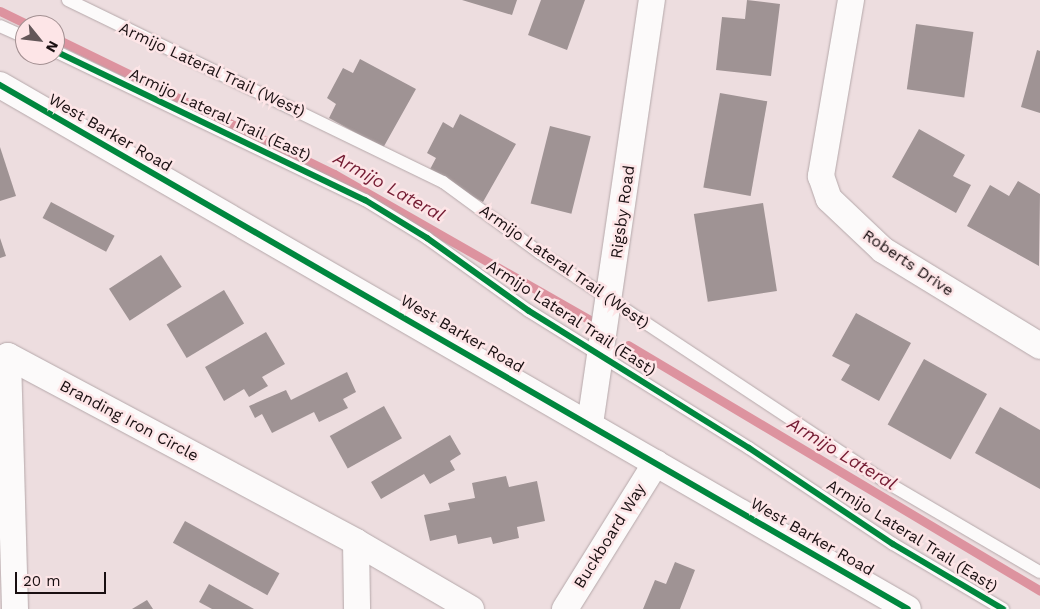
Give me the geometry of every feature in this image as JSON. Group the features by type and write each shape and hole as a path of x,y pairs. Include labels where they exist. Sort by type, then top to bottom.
{"street":[{"name":"Rigsby Road","path":"590,424 602,355 652,0"},
{"name":"Roberts Drive","path":"851,0 821,176 829,199 884,250 1040,346"},
{"name":"West Barker Road","path":"0,86 590,424 908,609"},
{"name":"Branding Iron Circle","path":"15,609 8,356 356,542 472,609"},
{"name":"Buckboard Way","path":"565,609 656,463"},
{"path":"356,542 357,609"}],"lane":[{"name":"Armijo Lateral Trail (West)","path":"68,0 443,182 610,300 888,483 1040,572"},
{"path":"0,26 15,33"},
{"name":"Armijo Lateral Trail (East)","path":"65,56 365,200 427,238 529,311 602,355 893,544 1003,609"}],"building":[{"path":"462,0 517,0 512,15"},
{"path":"541,0 585,0 567,50 528,35"},
{"path":"747,0 780,4 771,76 716,70 722,17 745,19"},
{"path":"916,24 973,32 964,97 907,89"},
{"path":"1037,50 1040,51 1040,113 1021,107"},
{"path":"360,59 416,89 383,148 329,118 336,104 327,98 343,68 353,73"},
{"path":"720,93 767,101 751,196 703,188"},
{"path":"460,114 516,144 483,202 428,173 436,158 427,153 443,122 453,128"},
{"path":"550,126 591,136 571,214 531,204"},
{"path":"919,129 965,155 953,176 971,185 956,213 892,177"},
{"path":"0,147 16,196 0,201"},
{"path":"1018,181 1040,194 1039,266 967,226 990,185 1009,196"},
{"path":"51,202 115,236 106,252 43,218"},
{"path":"763,203 777,291 708,302 694,214"},
{"path":"0,238 6,256 0,258"},
{"path":"161,255 182,287 130,321 109,289"},
{"path":"224,290 244,323 187,358 167,325"},
{"path":"856,313 911,343 879,401 841,380 850,365 832,356"},
{"path":"266,332 285,364 262,377 268,386 249,397 244,389 224,401 205,367"},
{"path":"924,359 987,394 951,460 888,425"},
{"path":"347,372 356,392 343,399 348,408 319,422 314,412 272,433 262,414 255,418 249,406 286,390 291,400"},
{"path":"384,406 402,438 348,468 330,436"},
{"path":"1000,407 1040,430 1040,489 975,453"},
{"path":"450,435 461,454 450,461 455,470 430,484 424,474 381,499 371,482"},
{"path":"506,476 509,487 537,481 545,521 517,527 519,538 493,544 491,537 458,544 456,535 430,541 424,515 450,510 448,503 475,498 472,483"},
{"path":"185,521 279,573 267,595 173,543"},
{"path":"675,562 695,570 680,609 643,609 655,580 666,584"},
{"path":"209,584 254,609 212,609 199,602"},
{"path":"147,600 153,609 132,609"}],"waterway":[{"name":"Armijo Lateral","path":"0,11 15,18"},
{"name":"Armijo Lateral","path":"65,43 334,174 593,322"},
{"name":"Armijo Lateral","path":"628,345 1040,591"}],"cycle path":[{"path":"65,56 365,200 427,238 529,311 749,448 893,544 1003,609"},
{"path":"0,85 908,609"}]}
